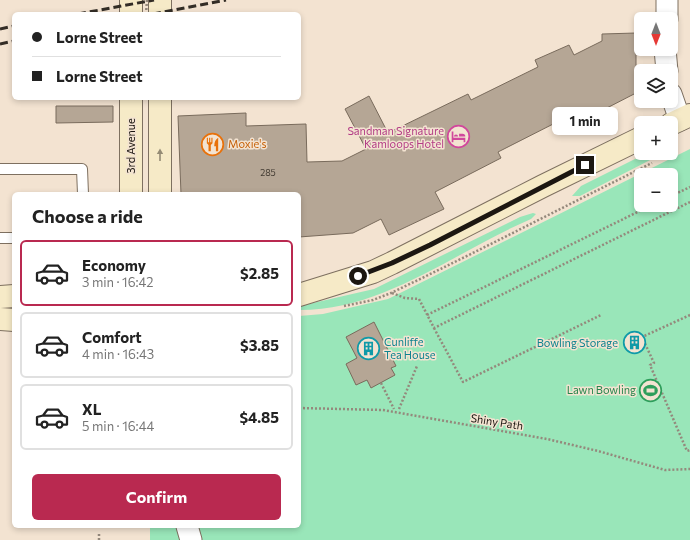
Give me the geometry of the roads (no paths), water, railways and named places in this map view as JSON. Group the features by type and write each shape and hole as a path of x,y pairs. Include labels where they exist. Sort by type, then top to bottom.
{"street":[{"path":"130,12 131,0"},
{"path":"160,0 160,12"},
{"path":"667,0 667,12"},
{"name":"3rd Avenue","path":"131,100 131,192"},
{"path":"160,100 160,192"},
{"path":"676,108 680,120"},
{"path":"301,294 373,272 430,245 543,186 634,141"},
{"path":"301,281 373,272"},
{"path":"0,297 12,296"},
{"path":"0,319 12,320"},
{"path":"187,528 190,540"}],"lane":[{"path":"0,169 82,169 83,192"},
{"path":"0,238 12,238"}],"railway":[{"path":"89,12 154,0"},
{"path":"163,12 226,0"},
{"path":"0,29 12,26"},
{"path":"0,44 12,41"}],"place":[{"name":"Sandman Signature Kamloops Hotel","path":"459,137"},
{"name":"Moxie's","path":"213,144"},
{"name":"Bowling Storage","path":"634,343"},
{"name":"Cunliffe Tea House","path":"369,348"},
{"name":"Lawn Bowling","path":"651,390"}]}
